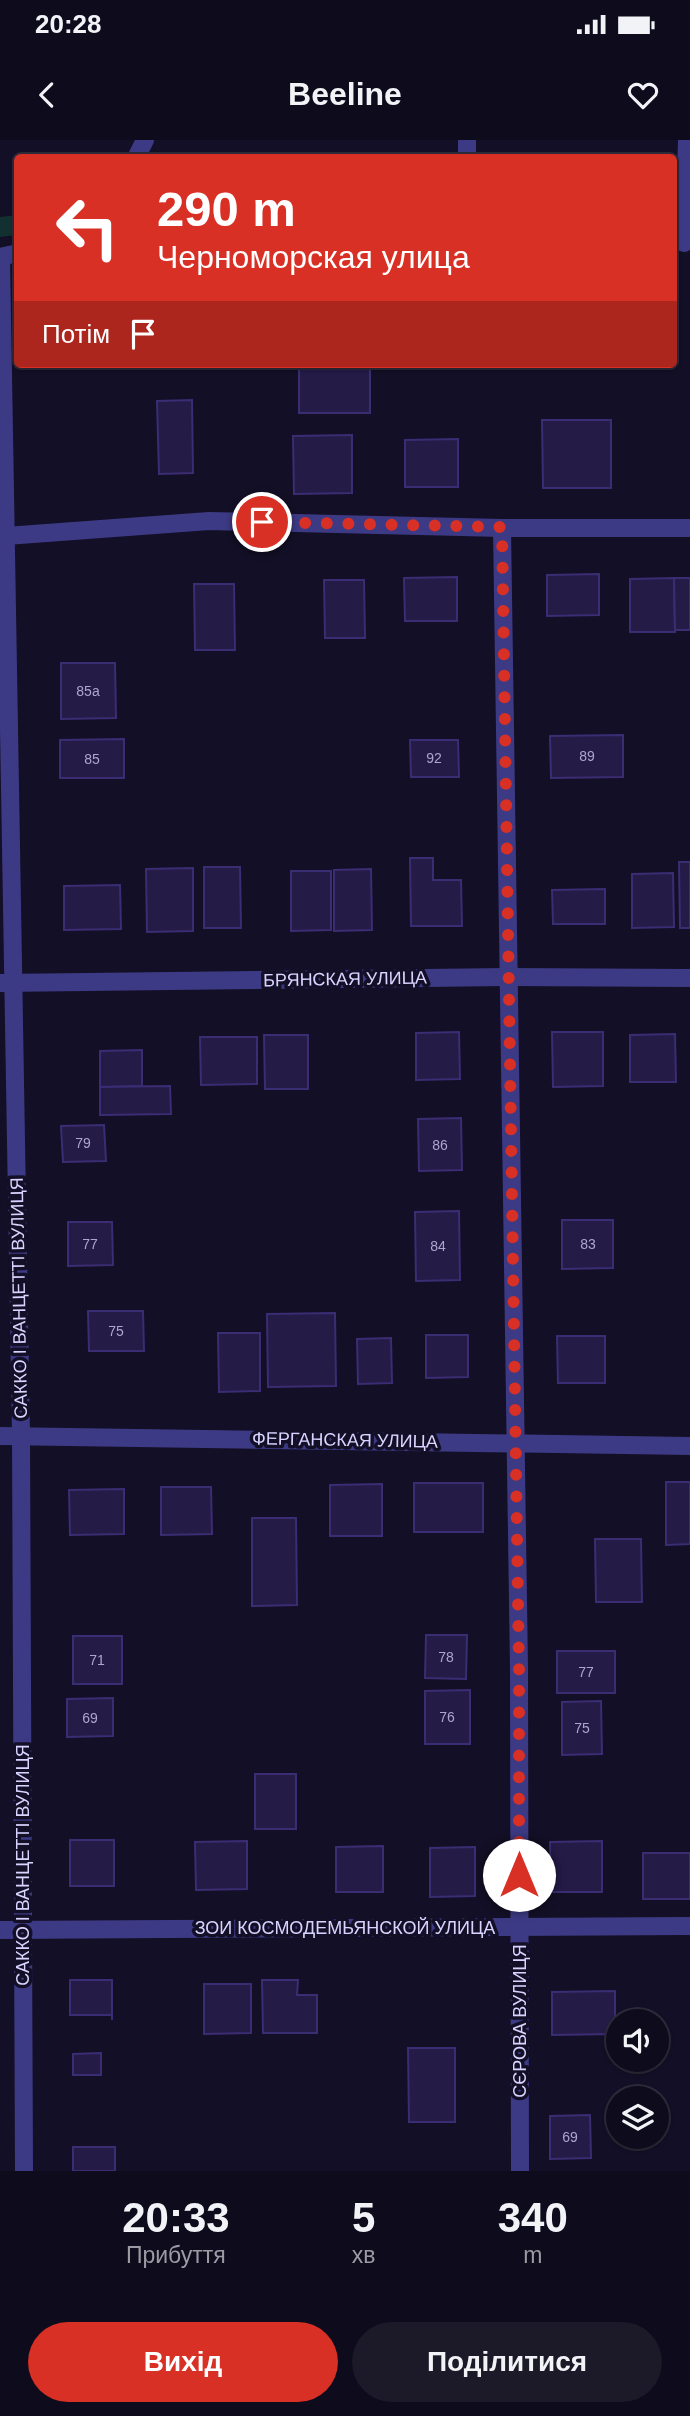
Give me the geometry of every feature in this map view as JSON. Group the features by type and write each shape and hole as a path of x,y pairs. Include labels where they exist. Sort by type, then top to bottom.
{"street":[{"path":"683,243 687,140"},
{"name":"САККО І ВАНЦЕТТІ ВУЛИЦЯ","path":"0,257 6,536 7,984 21,1436 24,2171"},
{"path":"6,536 209,521 690,528"},
{"name":"СЄРОВА ВУЛИЦЯ","path":"502,527 519,1669 520,2171"},
{"name":"БРЯНСКАЯ УЛИЦА","path":"7,984 508,977 690,978"},
{"name":"ФЕРГАНСКАЯ УЛИЦА","path":"0,1436 690,1446"},
{"name":"ЗОИ КОСМОДЕМЬЯНСКОЙ УЛИЦА","path":"0,1930 690,1926"}],"green space":[{"path":"14,215 14,235 0,237 0,217"}],"building":[{"path":"299,369 370,369 370,413 299,413"},
{"path":"192,400 193,473 159,474 157,401"},
{"path":"542,420 611,420 611,488 543,488"},
{"path":"352,435 352,493 294,494 293,436"},
{"path":"458,439 458,487 405,487 405,440"},
{"path":"599,574 599,615 547,616 547,575"},
{"path":"457,577 457,621 405,621 404,578"},
{"path":"674,578 675,632 630,632 630,579"},
{"path":"674,578 690,578 690,630 675,630"},
{"path":"324,580 364,580 365,638 325,638"},
{"path":"194,584 234,584 235,650 195,650"},
{"path":"61,663 115,663 116,718 61,719"},
{"path":"623,735 623,777 551,778 550,736"},
{"path":"124,739 124,778 60,778 60,740"},
{"path":"410,740 458,740 459,777 411,777"},
{"path":"410,858 433,858 433,880 461,880 462,926 411,926"},
{"path":"679,862 690,862 690,928 680,928"},
{"path":"204,867 240,867 241,928 204,928"},
{"path":"193,868 193,931 147,932 146,869"},
{"path":"371,869 372,930 334,931 334,870"},
{"path":"291,871 331,871 331,930 291,931"},
{"path":"673,873 674,927 632,928 632,874"},
{"path":"120,885 121,929 64,930 64,886"},
{"path":"605,889 605,924 553,924 552,890"},
{"path":"459,1032 460,1079 416,1080 416,1033"},
{"path":"552,1032 603,1032 603,1086 553,1087"},
{"path":"675,1034 676,1082 630,1082 630,1035"},
{"path":"264,1035 308,1035 308,1089 265,1089"},
{"path":"200,1037 257,1037 257,1084 201,1085"},
{"path":"142,1050 142,1086 100,1087 100,1051"},
{"path":"170,1086 171,1114 100,1115 100,1087"},
{"path":"461,1118 462,1170 419,1171 418,1119"},
{"path":"104,1125 106,1161 63,1162 61,1126"},
{"path":"459,1211 460,1280 416,1281 415,1212"},
{"path":"562,1220 613,1220 613,1268 562,1269"},
{"path":"68,1222 112,1222 113,1265 68,1266"},
{"path":"88,1311 143,1311 144,1351 89,1351"},
{"path":"335,1313 336,1386 268,1387 267,1314"},
{"path":"218,1333 260,1333 260,1391 219,1392"},
{"path":"426,1335 468,1335 468,1377 426,1378"},
{"path":"557,1336 605,1336 605,1383 558,1383"},
{"path":"391,1338 392,1383 358,1384 357,1339"},
{"path":"666,1482 690,1482 690,1544 666,1545"},
{"path":"414,1483 483,1483 483,1532 414,1532"},
{"path":"382,1484 382,1536 330,1536 330,1485"},
{"path":"161,1487 211,1487 212,1534 161,1535"},
{"path":"124,1489 124,1534 70,1535 69,1490"},
{"path":"252,1518 296,1518 297,1605 252,1606"},
{"path":"595,1539 641,1539 642,1602 596,1602"},
{"path":"426,1635 467,1635 466,1679 425,1678"},
{"path":"73,1636 122,1636 122,1684 73,1684"},
{"path":"557,1651 615,1651 615,1693 557,1693"},
{"path":"470,1690 470,1744 425,1744 425,1691"},
{"path":"113,1698 113,1736 67,1737 67,1699"},
{"path":"601,1701 602,1754 562,1755 562,1702"},
{"path":"255,1774 296,1774 296,1829 255,1829"},
{"path":"70,1840 114,1840 114,1886 70,1886"},
{"path":"247,1841 247,1889 196,1890 195,1842"},
{"path":"602,1841 602,1892 551,1892 550,1842"},
{"path":"383,1846 383,1892 336,1892 336,1847"},
{"path":"475,1847 475,1896 430,1897 430,1848"},
{"path":"643,1853 690,1853 690,1899 643,1899"},
{"path":"70,1980 112,1980 112,2015 70,2015"},
{"path":"262,1980 298,1980 297,1995 317,1995 317,2033 263,2033"},
{"path":"204,1984 251,1984 251,2033 204,2034"},
{"path":"615,1991 615,2009 606,2009 606,2034 552,2035 552,1992"},
{"path":"408,2048 455,2048 455,2122 409,2122"},
{"path":"101,2053 101,2075 73,2075 73,2054"},
{"path":"590,2115 591,2158 550,2159 550,2116"},
{"path":"73,2147 115,2147 115,2171 73,2171"}],"route":[{"path":"262,522 502,527 519,1669 519,1875"}]}
